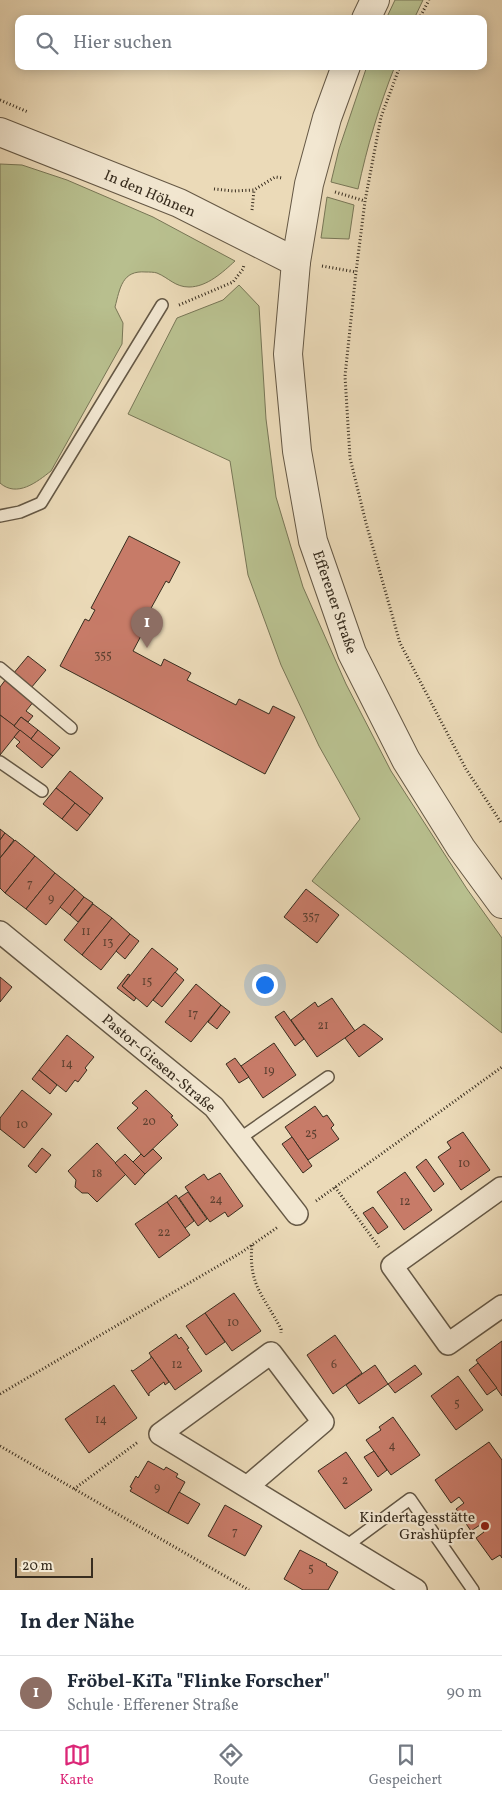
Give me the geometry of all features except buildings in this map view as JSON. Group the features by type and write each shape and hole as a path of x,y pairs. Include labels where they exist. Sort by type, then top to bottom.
{"street":[{"path":"368,15 375,0"},
{"name":"Efferener Straße","path":"345,70 327,118 309,184 296,262 288,354 297,451 313,541 352,653 406,760 461,848 502,904"},
{"name":"In den Höhnen","path":"0,132 179,204 296,262"},
{"name":"Pastor-Giesen-Straße","path":"0,932 214,1107 297,1214"},
{"path":"502,1190 501,1188 392,1266 448,1344 502,1306"},
{"path":"247,1487 323,1422 271,1353 160,1434 416,1590"}],"lane":[{"path":"0,516 20,512 41,503 162,305"},
{"path":"0,668 71,728"},
{"path":"0,762 42,791"},
{"path":"239,1138 328,1077"},
{"path":"345,1547 410,1499 473,1590"}],"path":[{"path":"421,15 428,0"},
{"path":"398,70 380,117 365,201 356,272 345,376 350,458 366,523 400,643 466,769 502,824"},
{"path":"0,100 36,115"},
{"path":"205,188 233,191 254,190 274,176 309,184 365,201"},
{"path":"162,305 178,306 233,282 243,269 254,190"},
{"path":"296,262 356,272"},
{"path":"0,1394 252,1245 502,1067"},
{"path":"335,1187 392,1266"},
{"path":"252,1245 250,1260 254,1283 281,1329 277,1361"},
{"path":"74,1489 140,1441 160,1434"},
{"path":"0,1446 249,1590"}],"green space":[{"path":"395,0 423,0 416,15 388,15"},
{"path":"366,70 394,70 374,127 358,189 331,182 339,149"},
{"path":"0,164 22,165 67,180 153,217 235,261 208,282 196,286 180,286 154,272 138,272 127,277 121,287 115,307 123,323 122,344 51,471 40,480 20,489 6,487 0,483"},
{"path":"327,197 354,205 349,239 321,238"},
{"path":"239,285 259,306 266,419 276,497 303,587 346,684 391,771 467,889 502,938 502,1033 312,881 360,819 319,746 281,665 248,575 230,461 128,414 177,318 223,300"}],"place":[{"name":"Fröbel-KiTa \"Flinke Forscher\"","path":"147,648"},
{"name":"Kindertagesstätte Grashüpfer","path":"485,1526"}]}
